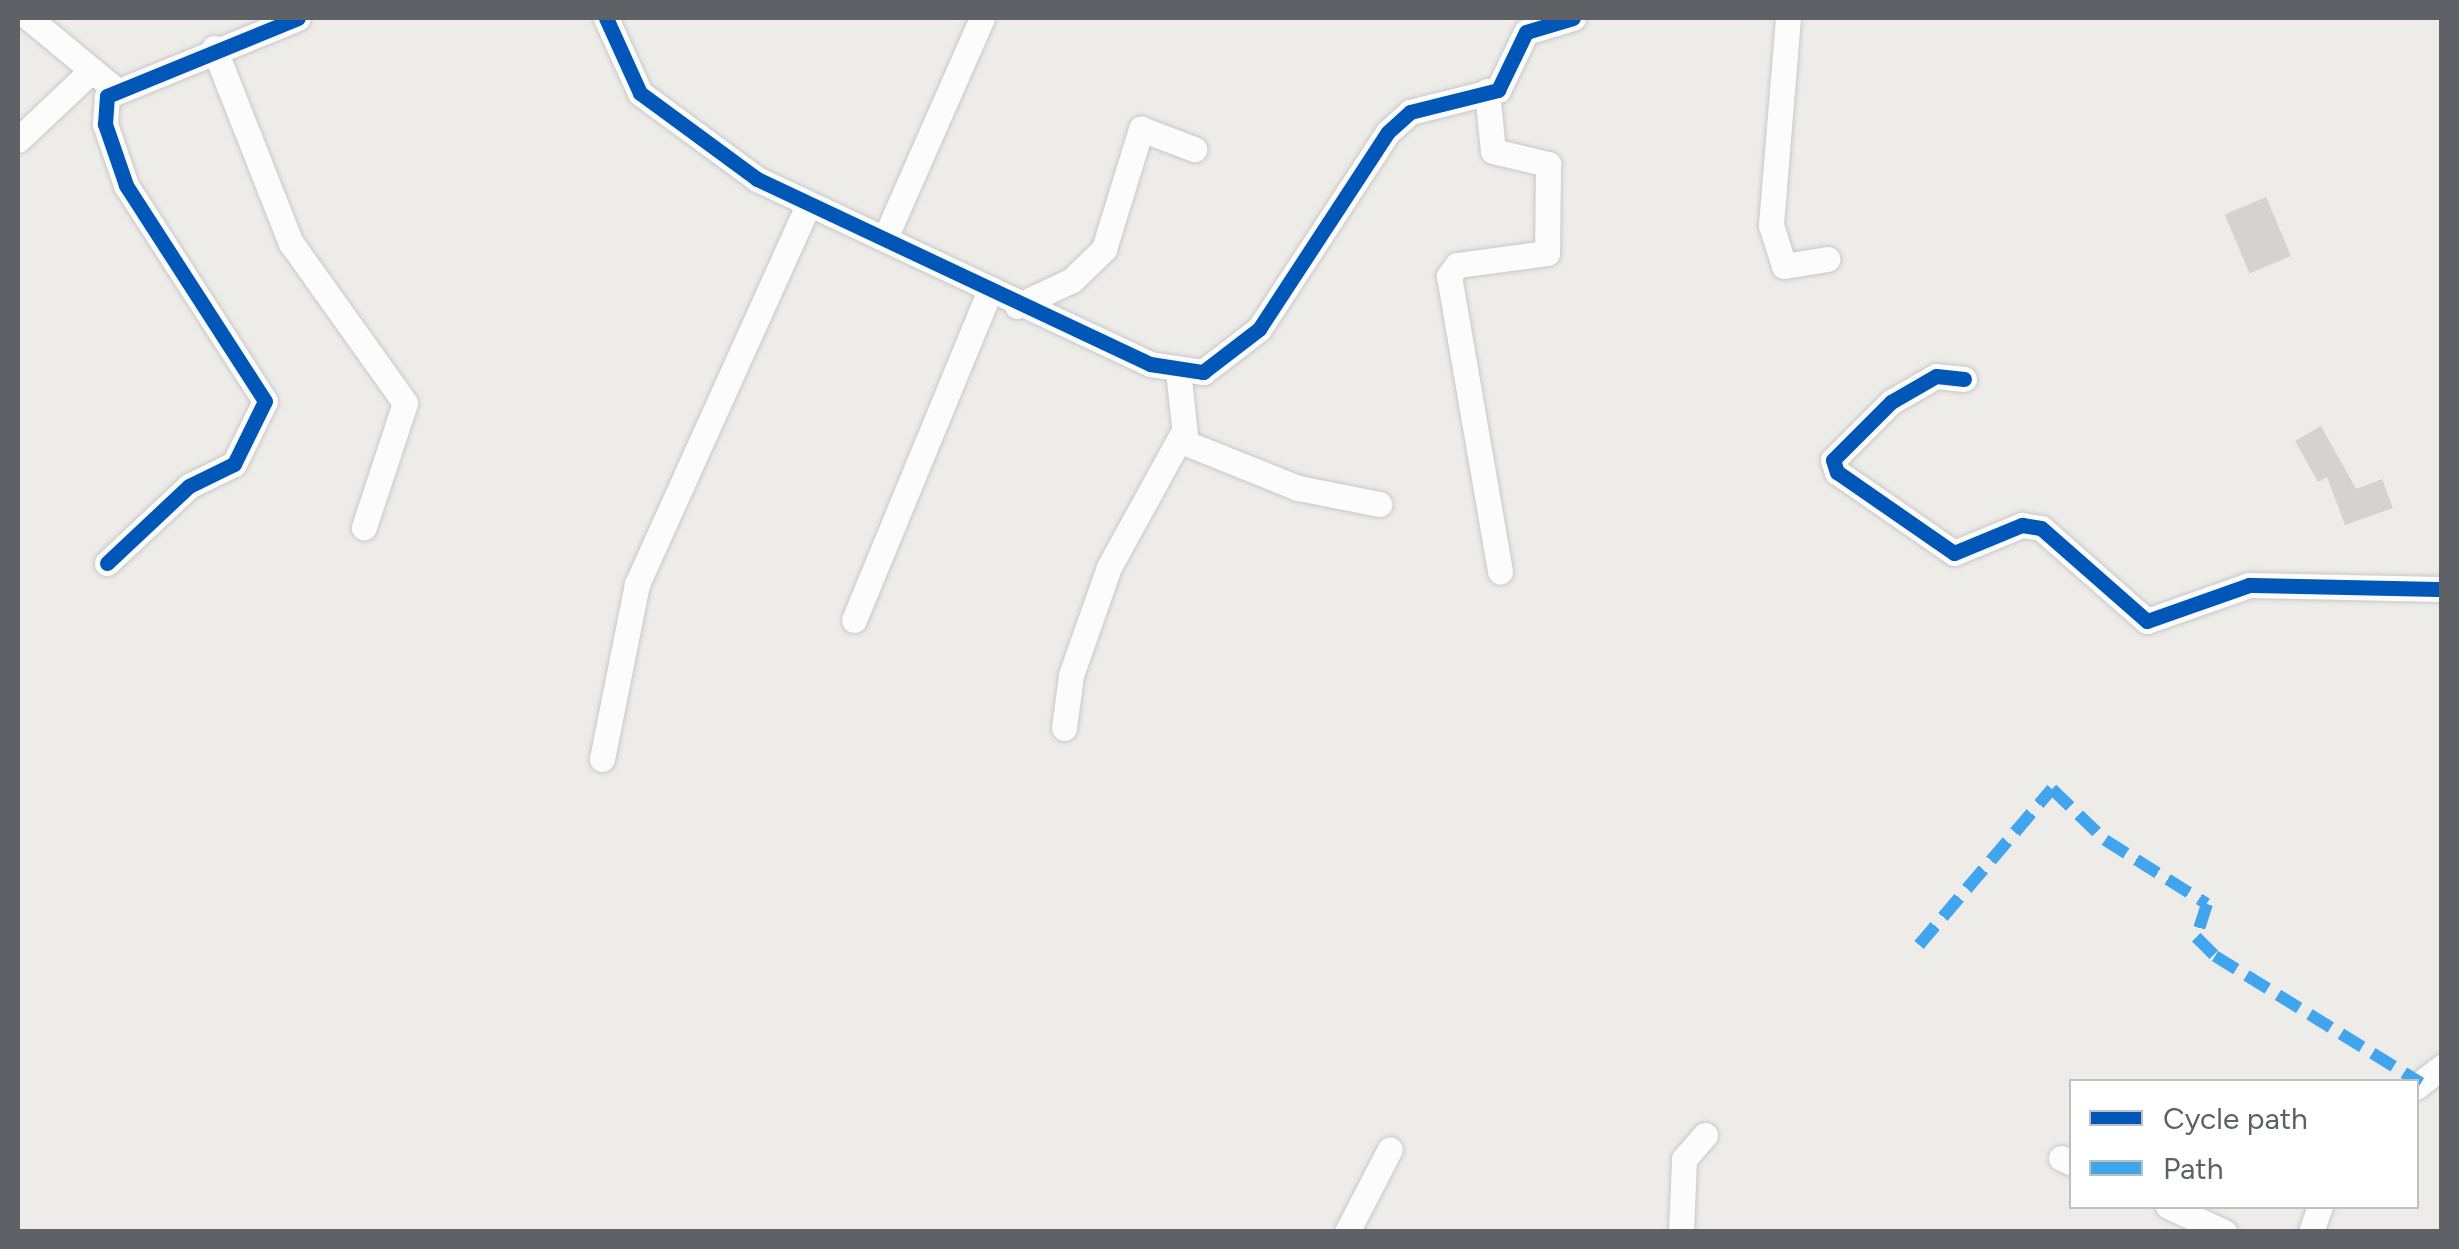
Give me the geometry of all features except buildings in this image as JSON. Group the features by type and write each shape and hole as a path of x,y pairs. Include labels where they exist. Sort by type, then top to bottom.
{"street":[{"path":"29,18 112,86"},
{"path":"106,563 189,486 234,464 265,401 126,185 102,109 112,86 298,18"},
{"path":"606,18 640,93 678,129 807,208 885,238 1017,306 1178,371 1218,366 1259,328 1388,132 1410,112 1487,91 1512,76 1525,25 1572,18"},
{"path":"885,238 982,18"},
{"path":"1788,18 1771,225 1784,266 1827,259"},
{"path":"214,48 292,243 405,402 364,527"},
{"path":"18,140 92,70"},
{"path":"1487,91 1493,151 1548,164 1546,252 1457,265 1450,276 1500,572"},
{"path":"1017,306 1072,280 1104,248 1141,129 1194,148"},
{"path":"602,760 636,584 807,208"},
{"path":"854,620 955,394 989,292"},
{"path":"1064,728 1070,674 1109,567 1180,436 1178,371"},
{"path":"1964,380 1936,376 1891,402 1833,460 1837,472 1954,553 2022,525 2042,528 2147,621 2248,584 2442,589"},
{"path":"1180,436 1236,467 1379,504"},
{"path":"2419,1085 2442,1067"},
{"path":"1681,1232 1684,1159 1705,1135"},
{"path":"1346,1232 1390,1149"},
{"path":"2174,1209 2224,1232"}],"marked path":[{"path":"1919,945 2052,789 2105,840 2207,904 2196,937 2215,956 2415,1079"}],"cycle path":[{"path":"107,563 189,486 234,464 265,401 126,185 105,124 107,96 298,18"},
{"path":"606,18 640,93 757,179 1150,364 1203,372 1259,329 1388,132 1410,112 1498,90 1526,32 1573,18"},
{"path":"1964,379 1936,376 1891,402 1833,460 1837,472 1954,553 2022,525 2041,528 2147,621 2249,585 2442,589"}]}
